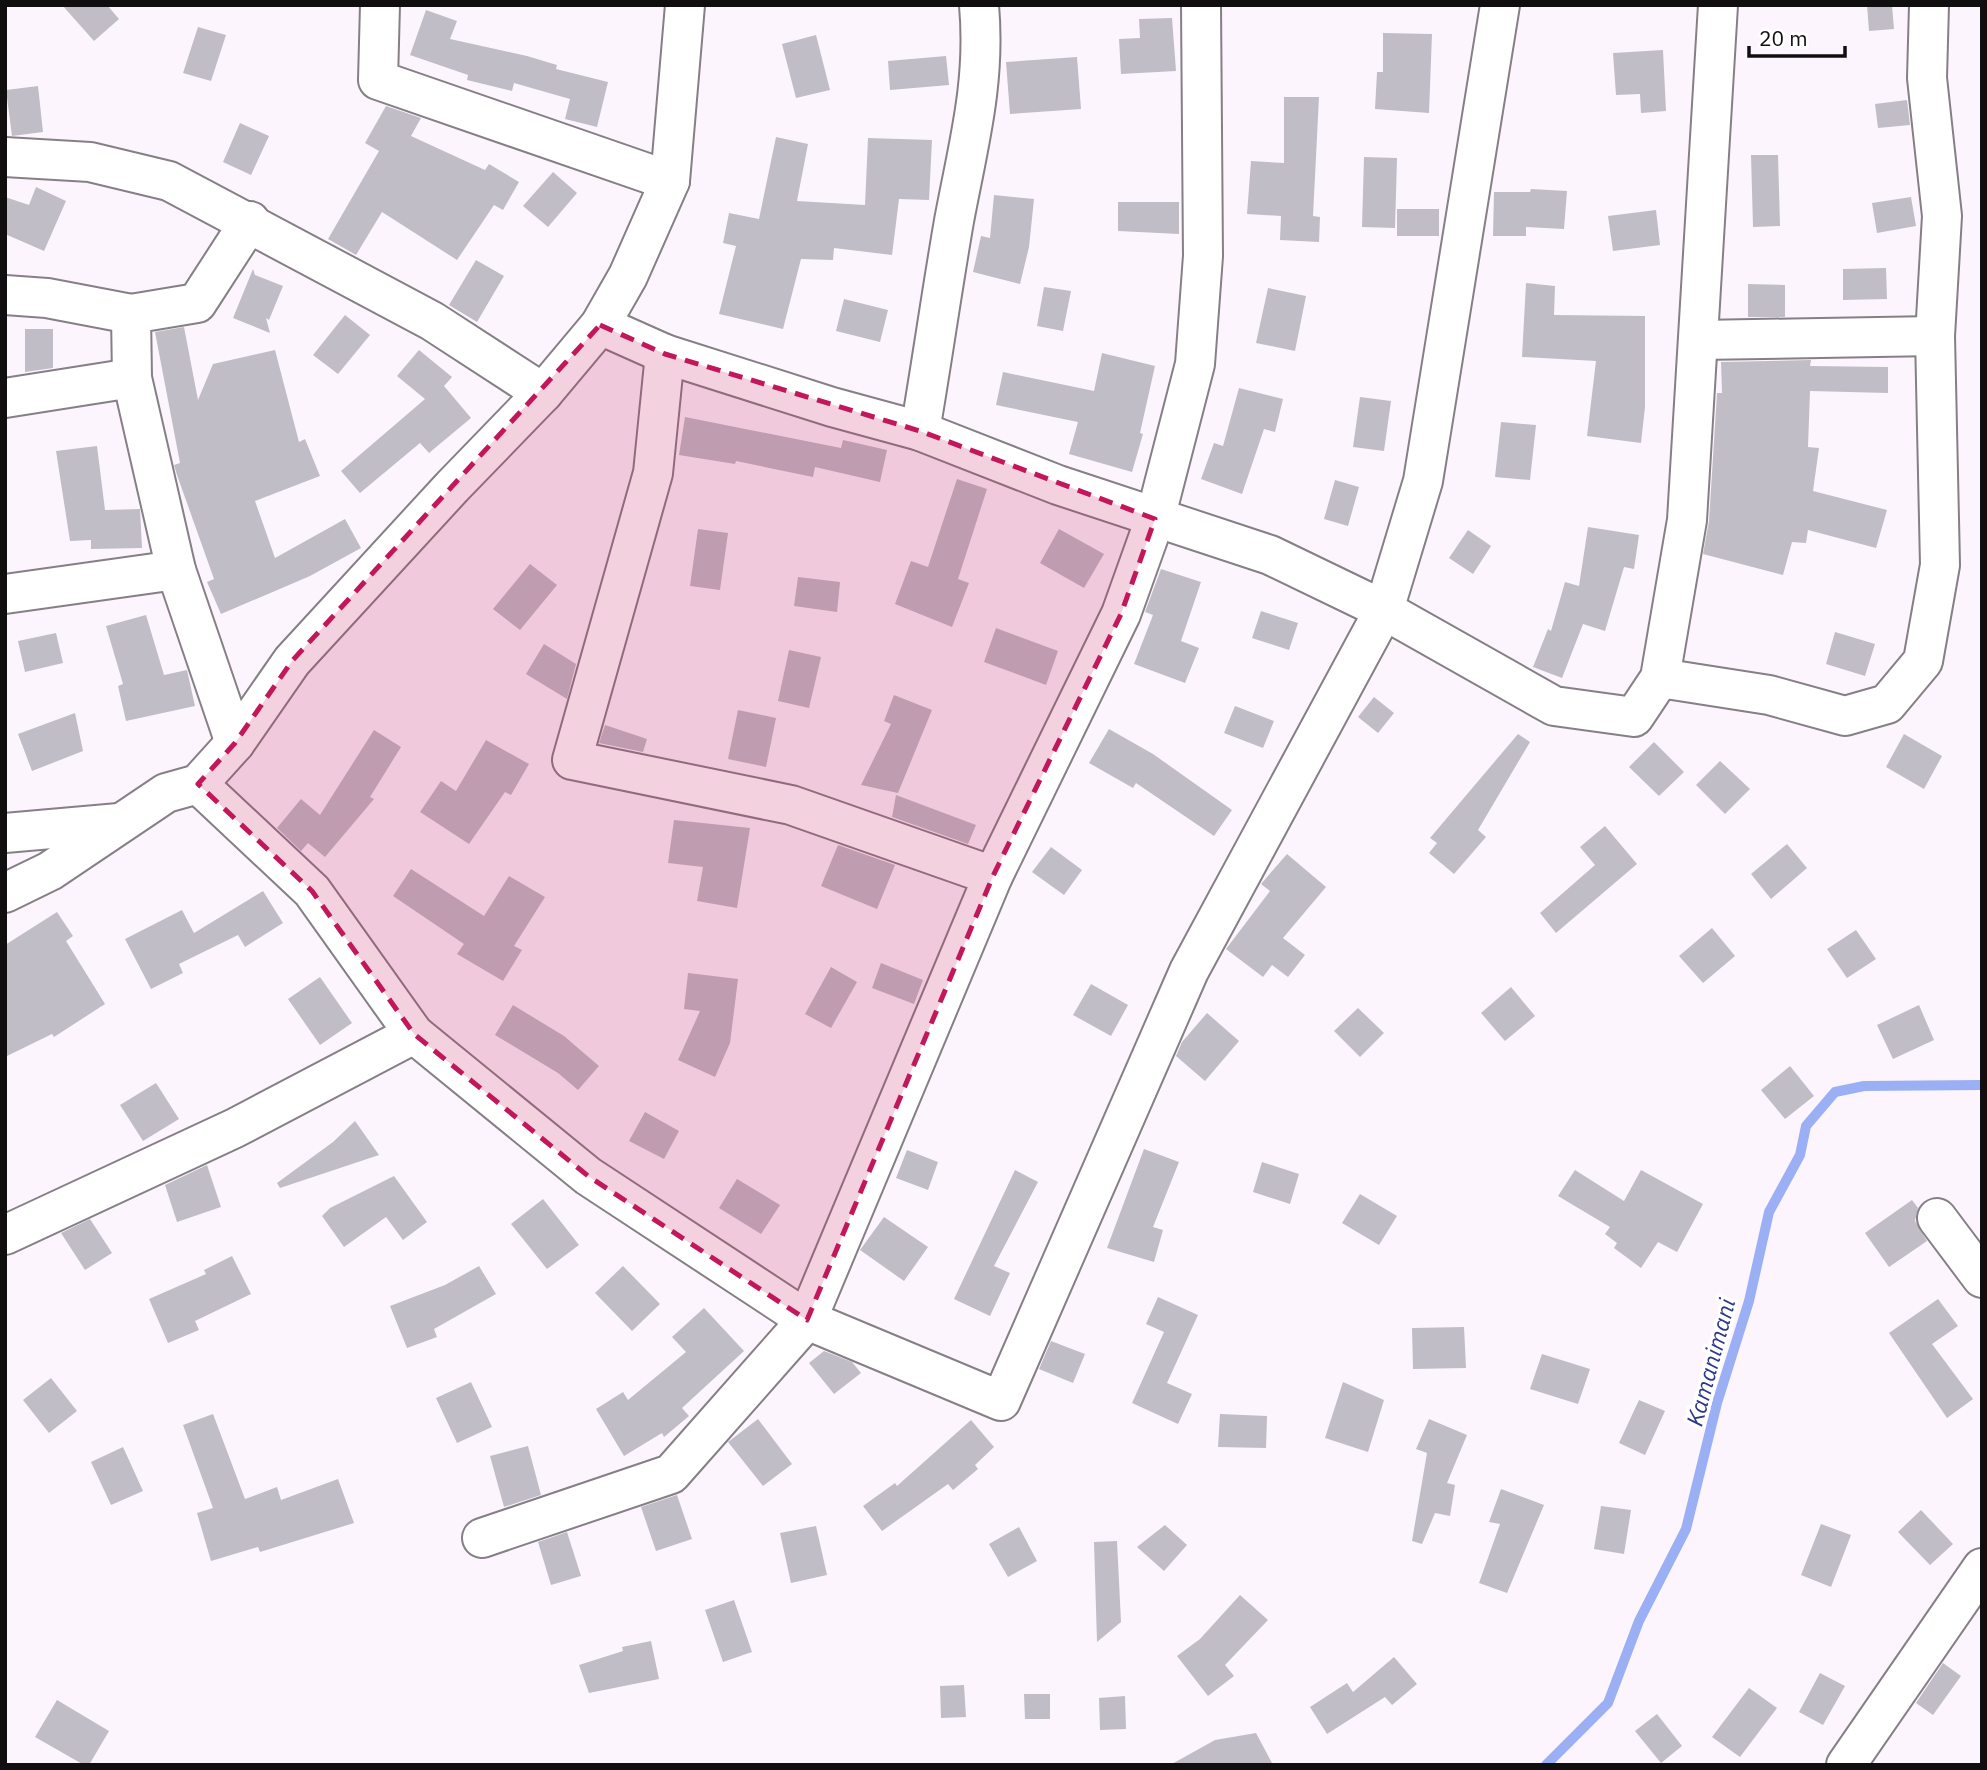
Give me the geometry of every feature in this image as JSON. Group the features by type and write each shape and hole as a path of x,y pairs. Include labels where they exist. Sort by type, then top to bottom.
{"street":[{"path":"380,5 377,80 670,181"},
{"path":"5,893 50,871 166,793 198,783 235,743 292,661 452,487 543,393 600,325 628,276 670,181 685,5"},
{"path":"920,430 955,219 977,114 981,33 979,5"},
{"path":"482,1538 671,1474 807,1320 993,876 1121,614 1155,519 1195,364 1203,256 1201,5"},
{"path":"198,783 312,891 414,1034 588,1175 807,1320 1001,1401 1189,971 1384,610 1423,481 1500,5"},
{"path":"600,325 665,354 832,407 920,430 1155,519 1270,555 1384,610 1554,706 1634,717 1660,678 1687,520 1718,5"},
{"path":"1660,678 1769,695 1845,716 1887,704 1923,660 1940,565 1935,336 1942,216 1927,78 1929,5"},
{"path":"5,157 90,162 169,181 250,221 432,321 543,393"},
{"path":"5,295 47,298 131,314 197,303 250,221"},
{"path":"131,314 132,378 176,570 235,743"},
{"path":"1699,340 1935,336"},
{"path":"665,354 653,473 572,760 790,806 993,876"},
{"path":"5,398 132,378"},
{"path":"5,594 176,570"},
{"path":"5,833 121,822"},
{"path":"5,1235 235,1128 414,1034"},
{"path":"1937,1218 1982,1278"},
{"path":"1846,1765 1982,1567"}],"highlighted area":[{"path":"600,325 665,354 920,431 1155,519 1121,614 993,876 807,1320 588,1176 414,1034 312,891 198,784 235,743 292,661"}],"building":[{"path":"62,5 107,5 119,19 94,41"},
{"path":"1867,5 1892,5 1894,29 1869,31"},
{"path":"426,10 457,21 450,39 527,56 557,65 556,69 608,82 597,127 565,119 570,99 514,83 512,91 467,80 468,75 410,55"},
{"path":"1172,18 1176,71 1121,74 1119,39 1140,38 1139,19"},
{"path":"198,27 226,35 211,81 183,73"},
{"path":"1383,33 1432,34 1429,113 1375,109 1377,72 1383,72"},
{"path":"816,35 830,90 796,98 782,44"},
{"path":"1663,50 1666,111 1641,113 1640,94 1616,95 1613,53"},
{"path":"946,56 949,85 890,90 888,61"},
{"path":"1077,57 1081,109 1010,114 1006,62"},
{"path":"38,86 43,132 12,136 6,90"},
{"path":"1284,97 1319,97 1313,216 1320,217 1319,242 1280,240 1281,216 1247,214 1251,161 1284,163"},
{"path":"1907,100 1910,125 1878,128 1875,104"},
{"path":"386,106 421,118 411,136 485,170 489,164 519,182 503,210 494,205 457,260 382,212 356,255 328,239 379,151 365,143"},
{"path":"240,123 269,136 251,175 223,162"},
{"path":"776,137 808,144 797,201 865,205 868,138 932,140 929,200 899,199 892,255 834,248 833,260 801,259 783,329 719,314 736,246 723,243 729,213 759,219"},
{"path":"1751,155 1778,155 1780,226 1753,227"},
{"path":"1364,157 1397,158 1395,228 1362,227"},
{"path":"553,172 577,193 548,227 523,206"},
{"path":"36,187 66,201 44,251 5,234 5,197 29,205"},
{"path":"1531,189 1567,191 1564,229 1526,227 1526,236 1493,236 1494,192 1530,192"},
{"path":"994,195 1034,199 1029,247 1020,284 973,272 981,236 990,238"},
{"path":"1911,197 1916,226 1877,233 1872,203"},
{"path":"1118,202 1179,202 1179,234 1118,231"},
{"path":"1397,209 1439,209 1439,236 1397,236"},
{"path":"1656,210 1660,245 1613,251 1608,216"},
{"path":"476,260 504,276 477,322 449,305"},
{"path":"1886,268 1887,299 1843,300 1843,269"},
{"path":"253,269 255,275 283,286 269,320 266,318 270,333 233,318"},
{"path":"1526,283 1555,286 1554,315 1645,316 1645,407 1641,443 1587,436 1596,361 1522,357"},
{"path":"1748,284 1785,285 1785,317 1748,317"},
{"path":"1044,287 1071,291 1063,331 1037,326"},
{"path":"1268,288 1306,296 1295,351 1256,343"},
{"path":"844,299 888,310 880,342 836,331"},
{"path":"345,315 370,335 338,374 313,355"},
{"path":"184,327 198,400 213,364 275,350 299,442 305,439 320,476 255,501 275,558 345,519 361,548 310,576 221,614 207,582 214,579 174,465 180,463 155,332"},
{"path":"25,329 53,329 53,368 25,372"},
{"path":"419,350 452,377 444,386 471,418 429,453 420,443 360,493 341,471 425,399 397,376"},
{"path":"1102,353 1155,366 1140,433 1143,434 1132,472 1069,454 1078,422 996,405 1003,372 1094,391"},
{"path":"1811,360 1810,366 1888,367 1888,393 1810,391 1808,447 1819,448 1813,491 1887,510 1876,548 1808,530 1806,543 1792,542 1783,575 1703,554 1709,521 1717,393 1722,393 1721,362"},
{"path":"1239,388 1283,399 1275,432 1264,429 1242,494 1201,479 1214,443 1223,446"},
{"path":"1360,397 1391,401 1384,451 1353,447"},
{"path":"685,417 841,448 843,440 887,450 880,482 815,467 813,477 736,461 735,464 679,455"},
{"path":"1501,422 1536,425 1530,480 1495,477"},
{"path":"97,446 105,510 140,509 142,548 91,549 91,540 70,541 56,451"},
{"path":"957,479 987,489 958,579 969,583 952,627 895,604 911,561 928,567"},
{"path":"1335,480 1359,487 1348,526 1324,519"},
{"path":"1588,527 1639,535 1634,569 1624,567 1605,631 1583,624 1562,678 1533,667 1548,629 1551,631 1565,582 1579,586"},
{"path":"698,529 728,533 720,590 690,586"},
{"path":"1059,529 1104,554 1084,588 1040,563"},
{"path":"1468,530 1491,546 1473,574 1449,558"},
{"path":"530,564 557,585 520,630 493,609"},
{"path":"1161,569 1201,582 1181,641 1199,648 1185,683 1134,664 1153,615 1145,612"},
{"path":"798,577 840,582 837,612 794,606"},
{"path":"1261,611 1298,623 1289,650 1252,638"},
{"path":"146,615 164,675 187,670 195,706 126,721 118,686 123,684 106,626"},
{"path":"996,628 1058,651 1046,685 984,662"},
{"path":"1835,632 1875,644 1865,676 1826,664"},
{"path":"56,633 63,663 25,672 18,641"},
{"path":"544,644 576,664 567,699 526,674"},
{"path":"789,650 821,657 809,708 778,701"},
{"path":"894,695 932,710 898,793 861,785 891,724 884,721"},
{"path":"1374,697 1394,713 1378,733 1358,717"},
{"path":"1235,706 1274,721 1263,748 1224,733"},
{"path":"738,710 776,718 766,767 728,759"},
{"path":"75,713 83,751 32,771 18,734"},
{"path":"605,725 647,739 643,752 599,743"},
{"path":"1109,729 1153,754 1232,810 1214,836 1136,783 1133,788 1089,763"},
{"path":"374,730 401,747 370,797 374,799 325,857 308,843 301,851 277,828 301,799 320,815"},
{"path":"1518,734 1530,742 1478,830 1486,837 1454,874 1429,853 1437,843 1430,838"},
{"path":"1904,734 1942,756 1924,789 1886,767"},
{"path":"486,740 529,764 511,795 505,792 469,844 420,812 441,781 456,791"},
{"path":"1654,742 1684,772 1659,796 1629,767"},
{"path":"1720,761 1750,789 1725,814 1696,785"},
{"path":"896,795 976,825 968,844 892,817"},
{"path":"674,820 750,828 737,908 697,901 703,867 668,863"},
{"path":"1605,826 1637,864 1556,933 1540,913 1595,865 1580,847"},
{"path":"1787,844 1807,868 1771,899 1751,874"},
{"path":"838,845 895,865 877,909 821,886"},
{"path":"1051,847 1082,870 1064,895 1032,872"},
{"path":"1287,854 1326,887 1283,938 1305,955 1288,977 1272,965 1263,977 1226,949 1270,891 1261,884"},
{"path":"411,869 484,916 509,876 545,897 514,946 522,950 503,981 457,954 464,944 393,896"},
{"path":"263,891 283,923 245,947 238,935 179,964 183,973 151,989 125,939 182,910 194,933"},
{"path":"57,912 73,936 66,941 105,1004 54,1037 52,1034 5,1057 5,945"},
{"path":"1712,928 1735,956 1703,983 1679,956"},
{"path":"1856,930 1876,959 1847,978 1827,949"},
{"path":"881,963 923,980 914,1004 872,988"},
{"path":"831,967 857,982 831,1028 805,1014"},
{"path":"688,973 738,979 730,1043 715,1077 678,1060 700,1011 684,1009"},
{"path":"320,977 352,1023 320,1045 288,999"},
{"path":"1091,984 1128,1005 1111,1036 1073,1015"},
{"path":"1511,987 1535,1016 1505,1041 1481,1013"},
{"path":"513,1005 564,1036 599,1066 578,1090 558,1073 495,1035"},
{"path":"1919,1005 1934,1040 1893,1059 1877,1025"},
{"path":"1358,1008 1384,1033 1360,1057 1334,1031"},
{"path":"1207,1013 1239,1041 1205,1081 1176,1056 1182,1042"},
{"path":"1790,1066 1814,1096 1785,1119 1761,1090"},
{"path":"156,1083 179,1119 143,1141 120,1105"},
{"path":"645,1112 679,1131 664,1159 629,1141"},
{"path":"355,1121 379,1155 280,1188 277,1183 333,1142"},
{"path":"1144,1149 1179,1162 1153,1227 1163,1230 1154,1262 1107,1248"},
{"path":"907,1150 938,1162 928,1190 896,1178"},
{"path":"1262,1162 1299,1174 1290,1204 1253,1192"},
{"path":"207,1165 221,1207 177,1222 165,1185"},
{"path":"1015,1170 1038,1182 994,1266 1010,1273 990,1316 954,1299"},
{"path":"1575,1170 1624,1201 1641,1170 1703,1204 1677,1252 1658,1242 1641,1268 1614,1248 1617,1243 1605,1234 1610,1227 1558,1196"},
{"path":"394,1176 427,1222 403,1240 386,1217 344,1247 322,1216 330,1208"},
{"path":"737,1179 780,1205 761,1234 719,1208"},
{"path":"1360,1194 1397,1216 1379,1245 1342,1223"},
{"path":"543,1199 579,1245 547,1269 511,1224"},
{"path":"1912,1200 1918,1208 1915,1221 1927,1241 1889,1267 1865,1233"},
{"path":"884,1217 928,1247 904,1281 860,1250"},
{"path":"90,1219 112,1253 85,1270 61,1233"},
{"path":"232,1256 251,1294 195,1321 199,1330 168,1343 149,1299 206,1274 204,1270"},
{"path":"479,1266 496,1294 434,1329 437,1337 407,1348 390,1306 445,1285"},
{"path":"623,1266 660,1304 632,1331 595,1293"},
{"path":"1158,1297 1198,1315 1167,1383 1192,1394 1178,1424 1132,1403 1164,1332 1146,1324"},
{"path":"1938,1299 1958,1326 1932,1344 1973,1399 1947,1418 1889,1333"},
{"path":"704,1308 744,1351 682,1408 689,1416 664,1437 662,1433 624,1456 596,1409 623,1392 628,1400 686,1352 672,1337"},
{"path":"1464,1327 1466,1368 1413,1369 1412,1328"},
{"path":"1051,1341 1085,1354 1073,1383 1039,1369"},
{"path":"824,1351 852,1362 861,1373 834,1394 809,1363"},
{"path":"1542,1354 1590,1369 1578,1404 1530,1389"},
{"path":"51,1378 77,1411 49,1433 23,1400"},
{"path":"471,1382 492,1427 457,1443 436,1398"},
{"path":"1343,1382 1384,1400 1368,1452 1325,1438"},
{"path":"1639,1400 1665,1411 1645,1455 1619,1443"},
{"path":"213,1414 245,1499 277,1487 281,1500 338,1479 354,1523 260,1552 258,1547 211,1561 197,1513 213,1508 183,1425"},
{"path":"1220,1414 1267,1416 1266,1448 1218,1447"},
{"path":"758,1419 792,1464 763,1486 728,1442"},
{"path":"1429,1419 1467,1435 1447,1483 1455,1485 1450,1516 1435,1513 1422,1544 1412,1541 1427,1453 1416,1449"},
{"path":"971,1420 994,1447 975,1465 978,1469 953,1490 948,1484 882,1531 863,1506 895,1483 897,1486"},
{"path":"528,1446 541,1495 504,1507 490,1456"},
{"path":"123,1447 143,1491 111,1505 91,1462"},
{"path":"1501,1489 1544,1505 1507,1593 1479,1583 1500,1524 1489,1522"},
{"path":"677,1495 692,1539 656,1551 641,1507"},
{"path":"1601,1506 1631,1510 1624,1554 1594,1549"},
{"path":"1921,1510 1953,1544 1930,1565 1898,1532"},
{"path":"1821,1524 1851,1535 1831,1587 1801,1575"},
{"path":"1165,1525 1187,1545 1164,1571 1137,1547"},
{"path":"816,1526 827,1575 791,1583 780,1533"},
{"path":"1019,1527 1037,1561 1008,1577 989,1544"},
{"path":"567,1532 581,1576 551,1585 538,1542"},
{"path":"1117,1541 1121,1622 1097,1642 1094,1542"},
{"path":"1240,1595 1268,1620 1225,1665 1234,1676 1208,1696 1177,1656 1200,1639"},
{"path":"734,1600 752,1652 723,1662 705,1610"},
{"path":"651,1641 659,1679 589,1693 579,1665 623,1651 622,1647"},
{"path":"1394,1657 1417,1684 1392,1705 1385,1697 1327,1734 1310,1707 1347,1683 1353,1692"},
{"path":"1943,1663 1961,1676 1933,1715 1916,1703"},
{"path":"1820,1673 1845,1686 1823,1725 1799,1712"},
{"path":"964,1685 966,1717 941,1718 940,1686"},
{"path":"1749,1688 1777,1708 1740,1757 1712,1737"},
{"path":"1024,1694 1050,1694 1050,1719 1025,1719"},
{"path":"1125,1696 1126,1729 1100,1730 1099,1698"},
{"path":"57,1700 109,1731 89,1765 84,1765 35,1737"},
{"path":"1657,1714 1682,1746 1661,1763 1635,1731"},
{"path":"1256,1733 1273,1765 1170,1765 1215,1740"}],"waterway":[{"name":"Kamanimani","path":"1546,1765 1608,1703 1639,1621 1686,1529 1717,1403 1749,1301 1769,1212 1800,1155 1806,1126 1835,1092 1864,1086 1982,1085"}]}
